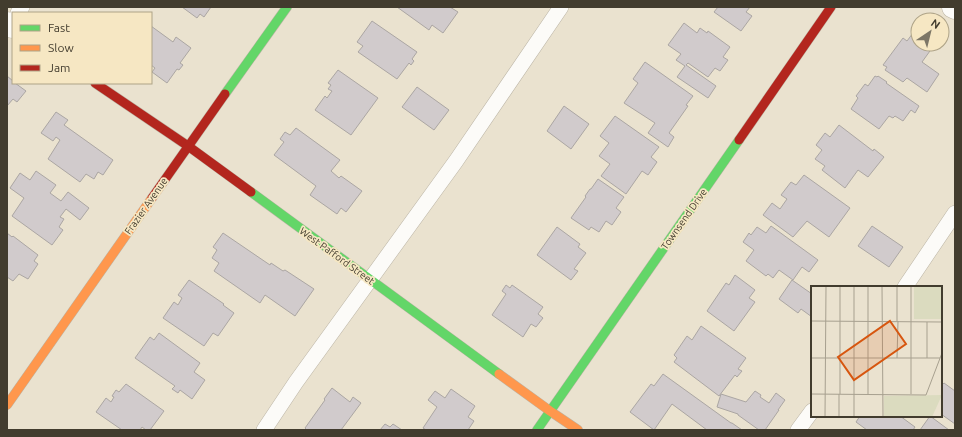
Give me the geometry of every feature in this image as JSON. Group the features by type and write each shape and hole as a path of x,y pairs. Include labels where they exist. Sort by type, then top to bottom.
{"street":[{"name":"Frazier Avenue","path":"7,405 287,7"},
{"name":"Townsend Drive","path":"537,430 831,7"},
{"name":"West Pafford Street","path":"96,84 188,146 578,430"}],"lane":[{"path":"264,430 296,382 456,162 560,7"},
{"path":"905,286 955,213"},
{"path":"798,430 811,412"}],"building":[{"path":"182,7 211,7 204,17 200,14 197,18"},
{"path":"397,7 450,7 458,12 443,33 432,25 429,30"},
{"path":"718,7 750,7 746,12 752,16 741,31 714,12"},
{"path":"372,21 417,52 412,59 414,61 411,65 409,63 397,79 358,52 363,46 357,42"},
{"path":"684,23 697,33 700,28 707,33 708,31 730,47 723,57 728,60 720,71 715,68 708,77 688,63 686,65 716,86 708,98 677,77 685,66 676,60 681,54 668,45"},
{"path":"152,27 173,42 176,37 191,48 180,63 183,65 179,70 177,69 167,83 152,72 155,68 152,66"},
{"path":"910,37 910,52 929,52 922,62 939,74 927,92 907,78 903,82 885,70 887,67 883,65 903,38 907,41"},
{"path":"645,62 693,96 686,105 688,106 669,133 674,137 668,147 648,133 655,123 624,103 638,83 633,79"},
{"path":"338,70 378,98 351,135 315,110 325,96 327,98 332,91 328,89 331,85 328,83"},
{"path":"7,76 12,80 12,84 16,84 26,91 17,102 13,99 7,106"},
{"path":"875,76 878,76 887,82 886,83 919,106 915,113 911,110 903,121 895,116 893,118 889,116 879,129 851,109 858,98 856,96 865,84 868,86"},
{"path":"417,87 449,110 434,130 402,107"},
{"path":"564,106 589,124 571,149 547,131"},
{"path":"56,112 68,120 64,125 113,160 103,175 98,172 94,179 86,174 80,182 48,159 60,140 56,137 53,141 41,133"},
{"path":"615,116 659,147 651,157 657,162 648,175 642,171 626,194 601,176 610,164 599,156 609,143 600,136"},
{"path":"839,125 873,151 874,149 884,157 868,177 858,170 845,188 822,170 825,166 815,159 822,150 816,145 825,133 830,137"},
{"path":"296,128 340,160 331,171 339,178 341,176 362,191 346,212 341,208 337,214 310,195 316,186 274,155 284,142 280,139 285,132 290,135"},
{"path":"36,171 56,185 50,193 61,201 68,192 89,208 80,220 66,209 60,217 64,219 59,227 63,230 52,245 12,216 24,198 10,188 20,173 30,180"},
{"path":"804,175 850,208 829,237 807,221 793,237 763,215 772,203 780,209 787,199 781,195 791,182 796,185"},
{"path":"598,179 624,197 616,208 621,212 612,225 606,221 599,232 591,227 589,230 571,218"},
{"path":"771,226 818,260 809,272 802,267 793,280 779,270 773,278 768,274 766,276 746,261 754,250 743,242 749,233 751,235 757,227 766,233"},
{"path":"872,226 903,247 889,267 858,246"},
{"path":"557,227 580,244 578,247 586,253 574,269 578,271 571,280 537,255"},
{"path":"7,233 38,255 34,261 38,264 28,279 19,274 13,281 7,277"},
{"path":"223,233 270,265 271,263 283,271 285,270 314,289 295,316 265,295 260,303 214,271 219,263 212,258 217,250 213,247"},
{"path":"735,275 755,290 749,298 755,302 734,331 707,311 726,283 729,285"},
{"path":"189,280 224,304 223,305 234,313 218,336 213,333 204,346 163,318 174,302 178,305 182,298 178,295"},
{"path":"792,280 811,293 811,316 801,309 798,313 779,299"},
{"path":"506,285 510,288 512,285 543,307 538,314 543,318 536,327 531,324 523,337 492,315 506,294 502,291"},
{"path":"701,326 746,358 738,369 742,371 737,377 735,375 719,396 674,362 677,358 674,355 687,336 692,340"},
{"path":"159,333 200,363 194,372 205,380 192,399 180,390 178,393 172,389 175,386 135,358 150,337 154,340"},
{"path":"663,374 742,430 707,430 672,404 654,430 630,412 651,384 654,386"},
{"path":"942,383 955,391 955,424 942,415"},
{"path":"126,384 164,411 150,430 146,430 142,427 140,430 122,430 96,412 106,398 111,402 114,397 112,396 116,390 119,392"},
{"path":"332,388 350,402 353,397 361,403 341,430 307,430 305,428"},
{"path":"451,389 475,406 468,417 474,421 468,430 426,430 423,428 437,407 428,400 435,391 445,398"},
{"path":"755,391 761,395 760,397 769,403 776,393 785,400 765,430 759,430 738,414 717,407 721,394 746,402"},
{"path":"859,417 901,417 915,427 913,430 867,430 856,422"},
{"path":"929,417 931,417 949,430 920,430"},
{"path":"385,424 390,427 393,424 402,430 380,430"}],"traffic: fast":[{"path":"225,94 287,7"},
{"path":"537,430 739,140"},
{"path":"251,192 499,374"}],"traffic: slow":[{"path":"7,405 152,198"},
{"path":"499,374 578,430"}],"traffic: jam":[{"path":"739,140 831,7"},
{"path":"96,84 188,146 251,192"},
{"path":"152,198 225,94"}]}
